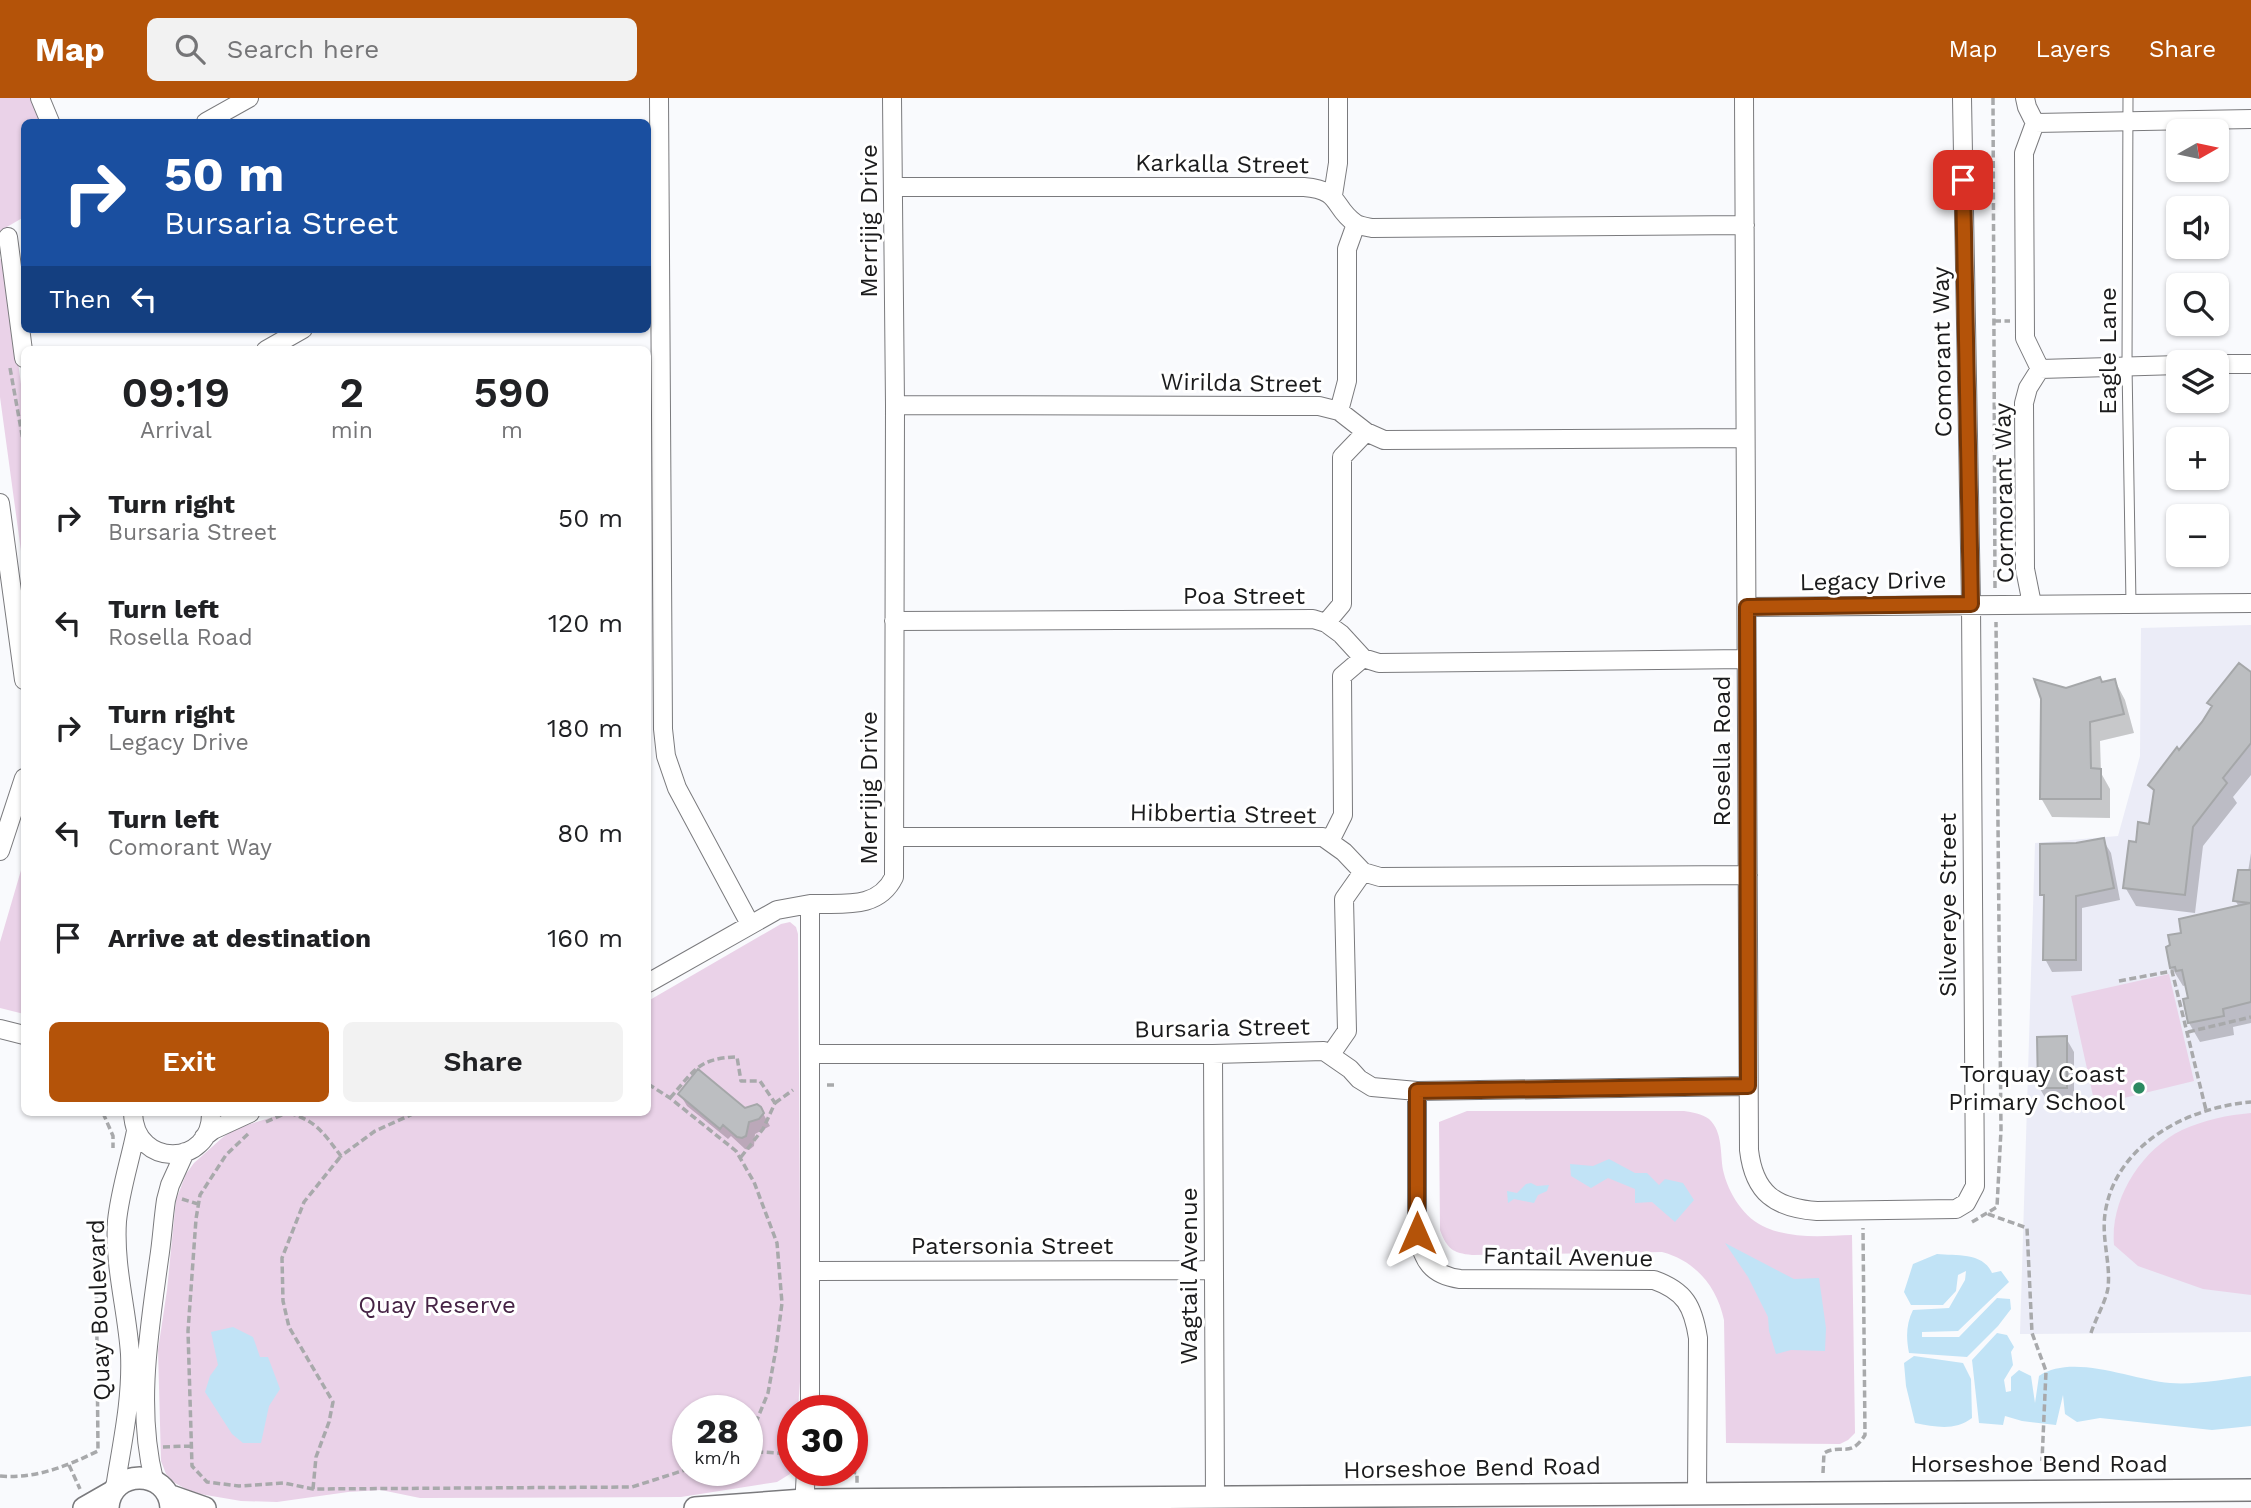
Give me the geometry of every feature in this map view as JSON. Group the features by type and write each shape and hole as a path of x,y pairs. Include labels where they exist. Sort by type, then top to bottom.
{"street":[{"path":"40,98 49,119"},
{"path":"211,119 249,98"},
{"path":"659,98 654,186 654,432 663,729 666,756 677,789 750,924"},
{"name":"Merrijig Drive","path":"810,904 855,902 880,897 894,877 895,405 892,98"},
{"path":"1333,195 1338,163 1338,98"},
{"name":"Rosella Road","path":"1744,98 1748,1086 1751,1170 1758,1185 1770,1196 1799,1210 1817,1212 1948,1209 1961,1208 1966,1203"},
{"name":"Comorant Way","path":"1962,98 1971,604"},
{"path":"2025,98 2035,123 2024,153 2025,330 2029,347 2040,369 2166,365"},
{"path":"2035,123 2251,119"},
{"name":"Karkalla Street","path":"893,187 1319,188 1333,195 1356,224"},
{"path":"1339,411 1347,381 1347,249 1356,224 1372,228 1745,225"},
{"path":"21,230 4,240 22,346"},
{"path":"273,346 296,333"},
{"path":"2229,364 2251,364"},
{"name":"Cormorant Way","path":"2032,604 2025,569 2024,403 2028,388 2040,369"},
{"name":"Wirilda Street","path":"895,405 1319,406 1339,411 1366,432 1384,440 1744,438"},
{"path":"1326,624 1342,604 1342,457 1366,432"},
{"path":"1,514 21,658"},
{"name":"Legacy Drive","path":"1747,607 2251,603"},
{"name":"Silvereye Street","path":"1966,1203 1975,1186 1971,604"},
{"name":"Poa Street","path":"894,621 1313,619 1341,634 1363,658"},
{"path":"1330,841 1343,815 1342,676 1363,658 1379,663 1746,659"},
{"path":"0,851 21,787"},
{"name":"Hibbertia Street","path":"894,837 1324,837 1363,872"},
{"path":"1331,1055 1347,1031 1344,899 1363,872 1380,877 1748,875"},
{"path":"651,981 786,906 810,904 810,1395"},
{"path":"0,1029 21,1034"},
{"name":"Bursaria Street","path":"810,1054 1213,1054 1324,1051 1372,1087 1417,1091 1748,1086"},
{"name":"Wagtail Avenue","path":"1213,1054 1215,1497"},
{"name":"Fantail Avenue","path":"1417,1091 1417,1233 1421,1252 1430,1266 1444,1277 1654,1280 1671,1286 1685,1300 1695,1318 1698,1338 1697,1492"},
{"path":"204,1138 211,1116"},
{"path":"185,1152 213,1130 255,1119"},
{"name":"Quay Boulevard","path":"132,1120 151,1149 174,1155 185,1152"},
{"name":"Quay Boulevard","path":"101,1500 124,1434 130,1372 126,1322 117,1267 117,1219 132,1120"},
{"name":"Quay Boulevard","path":"164,1494 147,1442 145,1418 150,1321 166,1200 185,1152"},
{"name":"Patersonia Street","path":"812,1271 1213,1270"},
{"path":"101,1500 123,1481 144,1477 164,1494 205,1508"},
{"path":"804,1504 805,1486"},
{"name":"Horseshoe Bend Road","path":"695,1508 804,1504 1128,1503 1215,1497 1658,1500 1697,1492 2251,1489"}],"lane":[{"name":"Eagle Lane","path":"2128,98 2127,366 2131,603"}],"path":[{"path":"1993,98 1996,604"},
{"path":"2119,981 2172,971 2206,1110"},
{"path":"2188,1032 2251,1017"},
{"path":"670,1098 700,1064 719,1057 737,1057 741,1081 760,1081 775,1103 763,1129 740,1157"},
{"path":"651,1086 670,1098 740,1157 754,1182 777,1244 782,1303 768,1393 763,1405"},
{"path":"2091,1333 2108,1291 2103,1236 2106,1207 2117,1179 2134,1155 2154,1136 2179,1120 2206,1110 2251,1102"},
{"path":"104,1116 113,1136 112,1156"},
{"path":"299,1116 306,1118 322,1132 341,1156"},
{"path":"313,1489 316,1457 333,1402 289,1326 283,1301 282,1258 304,1202 341,1156 374,1131 408,1116"},
{"path":"251,1132 226,1155 200,1195 197,1211 188,1331 192,1466 207,1482 239,1486 284,1483 313,1489 632,1486 672,1474"},
{"path":"1987,1213 2027,1228 2032,1334 2046,1371 2042,1461"},
{"path":"0,1476 44,1473 98,1451 98,1216"},
{"path":"1823,1462 1824,1453 1829,1450 1847,1450 1859,1445 1865,1434 1863,1225"},
{"path":"69,1465 101,1500"}],"shaded area":[{"name":"Torquay Coast Primary School","path":"2251,625 2251,1332 2020,1334 2035,843 2118,836 2140,756 2141,628"}],"green space":[{"path":"0,98 31,98 40,119 21,119 21,219 0,231"},
{"path":"0,259 4,260 21,384 21,551 0,397"},
{"path":"21,870 21,1013 0,1008 0,942"},
{"name":"Quay Reserve","path":"790,922 796,927 798,934 801,1367 799,1395 777,1395 777,1482 763,1484 763,1395 672,1395 672,1486 751,1486 681,1497 420,1498 381,1490 277,1502 241,1501 188,1490 166,1474 161,1461 158,1350 176,1200 186,1174 194,1163 234,1129 276,1116 651,1116 651,999 781,924"},
{"path":"2169,974 2194,1081 2095,1105 2071,996"},
{"path":"1467,1111 1684,1111 1700,1115 1709,1119 1717,1130 1723,1170 1729,1188 1738,1204 1751,1218 1767,1228 1787,1234 1852,1235 1855,1433 1840,1444 1726,1443 1724,1320 1721,1308 1703,1277 1674,1256 1662,1252 1472,1255 1452,1249 1445,1242 1440,1230 1439,1122"},
{"path":"2251,1113 2251,1295 2203,1289 2138,1266 2114,1245 2117,1210 2123,1194 2141,1163 2154,1150 2190,1126 2216,1118"}],"water":[{"path":"1609,1159 1635,1173 1647,1173 1659,1185 1665,1179 1683,1183 1694,1200 1675,1222 1652,1202 1635,1203 1635,1189 1608,1178 1591,1188 1571,1176 1570,1164 1593,1166"},
{"path":"1531,1183 1537,1186 1549,1185 1547,1191 1538,1195 1534,1203 1514,1199 1508,1203 1507,1191 1517,1193"},
{"path":"1725,1243 1794,1279 1819,1278 1826,1328 1825,1351 1791,1350 1776,1354 1768,1317 1748,1277"},
{"path":"1937,1254 1976,1258 1988,1266 1992,1273 2001,1271 2009,1282 1958,1331 1922,1332 1922,1337 1959,1337 1997,1298 2010,1299 2011,1309 1967,1357 1909,1353 1907,1331 1913,1310 1949,1308 1965,1280 1966,1271 1958,1275 1956,1291 1943,1305 1911,1305 1904,1292 1913,1264"},
{"path":"233,1327 253,1337 260,1357 268,1357 280,1389 269,1406 261,1443 243,1443 232,1434 205,1392 210,1376 218,1365 211,1332"},
{"path":"1997,1333 2007,1335 2014,1347 2011,1352 2013,1365 2004,1380 2006,1392 2011,1391 2011,1377 2019,1370 2031,1376 2035,1403 2039,1376 2068,1367 2085,1367 2170,1383 2251,1376 2251,1426 2212,1430 2100,1418 2077,1422 2065,1414 2063,1395 2056,1425 2005,1416 2003,1425 1979,1423 1972,1360"},
{"path":"1914,1356 1963,1363 1971,1379 1972,1418 1952,1426 1938,1427 1915,1423 1906,1386 1904,1363"}],"building":[{"path":"2239,663 2251,672 2251,743 2223,778 2227,783 2193,827 2185,895 2123,888 2129,841 2136,842 2138,822 2149,824 2154,790 2148,785 2177,747 2179,750 2202,722 2212,706 2207,703"},
{"path":"2100,677 2102,682 2115,679 2124,714 2090,722 2091,768 2101,769 2101,799 2040,799 2041,699 2034,679 2066,688"},
{"path":"2104,838 2114,888 2076,896 2076,960 2043,960 2044,895 2040,895 2040,844 2076,843"},
{"path":"2238,870 2251,870 2251,1002 2223,1009 2224,1016 2188,1023 2183,999 2188,998 2182,970 2170,968 2166,947 2170,945 2168,935 2181,933 2179,919 2250,903 2233,901"},
{"path":"2067,1036 2067,1088 2038,1088 2037,1037"},
{"path":"698,1069 745,1108 757,1104 761,1107 764,1113 759,1119 749,1122 746,1136 737,1137 723,1125 720,1129 678,1094"}],"place":[{"name":"Torquay Coast Primary School","path":"2139,1088"}],"route":[{"path":"1417,1233 1417,1091 1748,1086 1747,607 1971,604 1963,180"}]}
